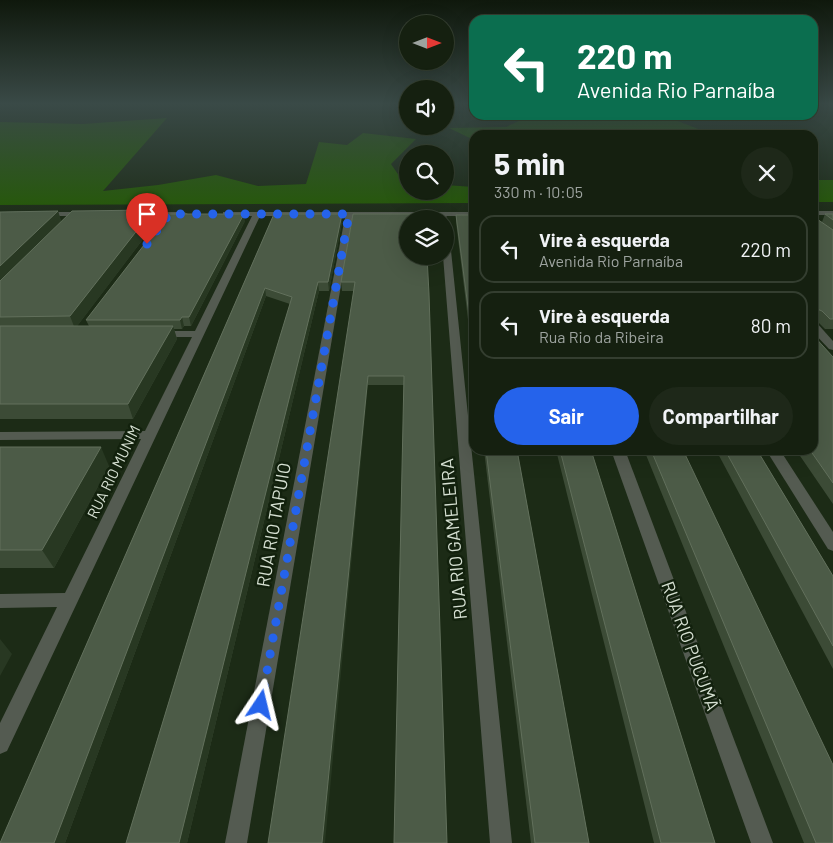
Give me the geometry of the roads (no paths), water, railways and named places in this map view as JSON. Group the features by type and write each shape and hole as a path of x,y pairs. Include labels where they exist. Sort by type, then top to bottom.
{"street":[{"path":"818,213 833,213"},
{"path":"29,214 75,217 96,214"},
{"path":"133,214 166,218 189,214"},
{"path":"218,214 399,215"},
{"name":"RUA RIO MUNIM","path":"0,744 257,214"},
{"name":"RUA RIO TAPUIO","path":"236,843 349,214"},
{"path":"454,215 469,214"},
{"name":"RUA RIO GAMELEIRA","path":"448,265 501,843"},
{"path":"818,329 829,338 833,346"},
{"path":"149,334 199,334"},
{"path":"0,436 150,435"},
{"name":"RUA RIO PUCUMÃ","path":"620,455 762,843"},
{"path":"776,455 833,545"},
{"path":"0,601 70,600"}]}
